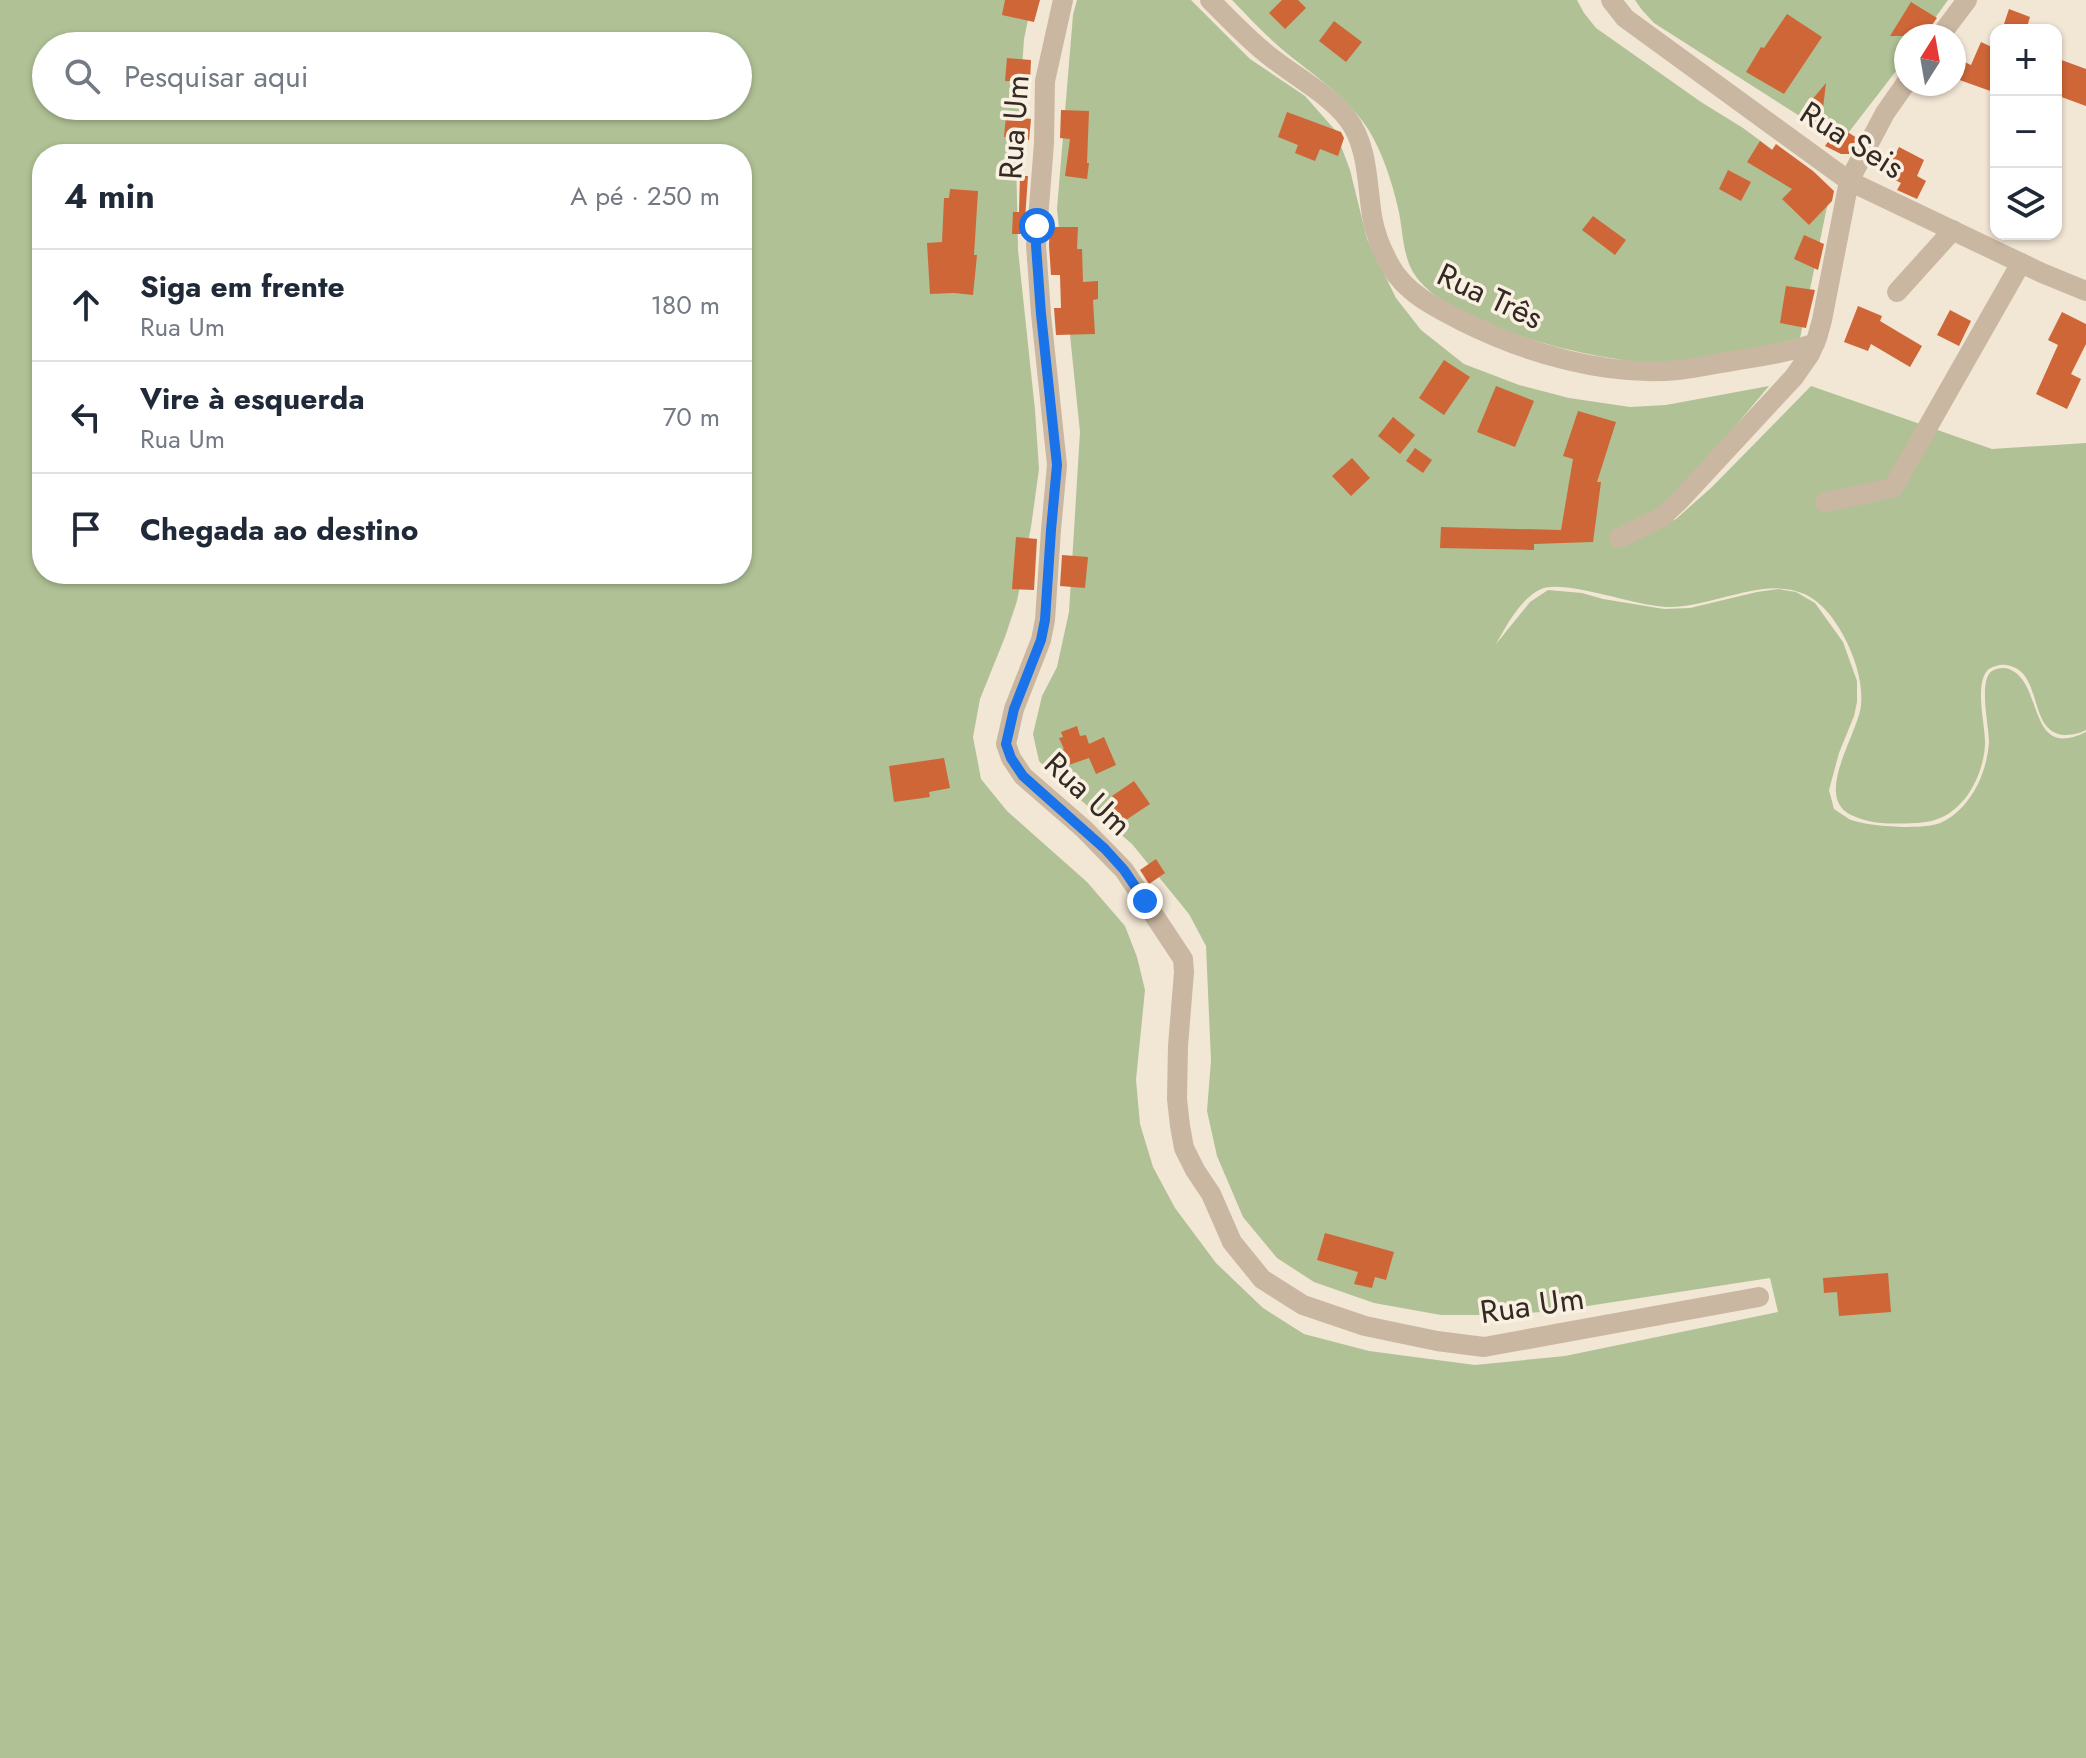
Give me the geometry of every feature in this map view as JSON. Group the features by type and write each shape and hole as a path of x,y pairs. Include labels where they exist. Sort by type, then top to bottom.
{"street":[{"name":"Rua Um","path":"1063,0 1045,81 1036,245 1057,465 1045,620 1041,640 1014,709 1006,744 1023,776 1084,829 1124,870 1183,959 1177,1099 1180,1126 1184,1148 1211,1194 1232,1242 1262,1279 1303,1305 1365,1326 1484,1347 1759,1297"},
{"name":"Rua Três","path":"1210,0 1262,51 1338,107 1349,120 1359,136 1379,243 1399,280 1443,311 1545,355 1630,369 1679,370 1815,343"},
{"name":"Rua Seis","path":"1611,0 1625,18 1849,181 2086,291"},
{"path":"1949,24 1967,0"},
{"path":"1619,538 1662,517 1803,367 1822,320 1849,181 1897,96"},
{"path":"1897,292 1953,230"},
{"path":"1825,502 1893,488 2021,263"}],"green space":[{"path":"0,0 1032,0 1024,39 1016,152 1018,250 1039,469 1017,601 980,699 973,737 981,779 1007,811 1087,882 1125,926 1145,990 1136,1080 1140,1124 1153,1167 1175,1208 1216,1263 1263,1308 1304,1334 1369,1351 1475,1365 1565,1356 1778,1312 1770,1278 1555,1311 1441,1315 1374,1303 1314,1282 1277,1258 1243,1217 1217,1156 1207,1111 1211,1060 1206,946 1189,914 1132,844 1039,761 1033,734 1042,696 1057,667 1069,612 1080,432 1057,209 1073,15 1077,0 1191,0 1250,59 1305,96 1335,130 1350,170 1367,239 1396,298 1421,330 1464,364 1519,385 1569,398 1630,407 1666,405 1769,386 1681,491 1620,545 1676,519 1712,487 1811,386 1992,449 2086,443 2086,730 2066,735 2052,731 2044,723 2026,677 2018,669 2004,665 1989,669 1984,675 1981,694 1985,745 1979,772 1971,791 1962,802 1938,819 1916,823 1875,822 1851,815 1840,806 1836,794 1837,780 1858,718 1860,682 1849,646 1830,615 1813,599 1794,590 1774,588 1687,606 1666,607 1566,587 1552,587 1541,589 1527,599 1496,644 1530,602 1548,590 1582,593 1664,609 1690,608 1778,589 1796,592 1815,603 1843,642 1857,681 1854,716 1829,790 1834,809 1849,819 1881,826 1940,823 1967,802 1978,784 1987,758 1986,684 1994,670 2007,668 2020,677 2038,717 2054,736 2067,738 2086,732 2086,1758 0,1758"},
{"path":"1232,0 1577,0 1596,28 1743,128 1830,192 1800,338 1706,359 1648,363 1574,351 1533,340 1459,310 1431,292 1413,272 1393,188 1368,129 1348,104 1269,38"},
{"path":"1635,0 1948,0 1931,24 1894,24 1894,74 1842,141 1654,23"}],"building":[{"path":"1005,0 1040,0 1034,22 1002,15"},
{"path":"1282,0 1298,0 1306,8 1285,29 1269,13"},
{"path":"1911,2 1937,18 1933,24 1897,24"},
{"path":"2009,9 2030,17 2028,24 2004,24"},
{"path":"1787,14 1822,37 1784,94 1746,72"},
{"path":"1334,21 1362,42 1346,62 1319,41"},
{"path":"1981,42 1990,46 1990,91 1966,82 1966,63 1971,65"},
{"path":"1007,58 1031,60 1030,82 1005,81"},
{"path":"2062,60 2086,69 2086,106 2062,97"},
{"path":"1826,83 1822,116 1857,138 1849,154 1841,154 1825,146 1830,139 1801,113"},
{"path":"1061,110 1089,111 1087,179 1065,176 1070,139 1060,138"},
{"path":"1287,112 1341,132 1344,138 1338,156 1320,149 1315,161 1295,153 1298,145 1278,137"},
{"path":"1006,116 1031,119 1029,140 1004,137"},
{"path":"1760,141 1772,150 1776,144 1834,191 1832,201 1809,225 1782,199 1792,189 1747,162"},
{"path":"1899,147 1924,160 1917,176 1926,181 1917,199 1897,190 1901,183 1885,175"},
{"path":"1728,170 1751,182 1741,201 1719,189"},
{"path":"1020,176 1028,176 1024,234 1012,234 1013,212 1019,212"},
{"path":"950,189 978,191 973,295 930,294 927,243 942,242 944,198 949,198"},
{"path":"1593,216 1626,240 1615,255 1582,230"},
{"path":"1050,227 1078,227 1077,249 1082,249 1083,282 1098,281 1098,299 1093,300 1095,334 1056,335 1054,308 1061,308 1060,275 1051,275"},
{"path":"1804,235 1824,244 1818,270 1794,259"},
{"path":"1786,286 1815,290 1806,328 1780,323"},
{"path":"1858,306 1882,316 1880,321 1922,346 1910,367 1871,344 1868,351 1844,342"},
{"path":"1950,310 1971,321 1959,346 1937,335"},
{"path":"2062,312 2086,324 2086,344 2071,374 2081,379 2067,409 2036,394 2058,345 2048,340"},
{"path":"1444,360 1470,377 1444,415 1419,398"},
{"path":"1496,386 1534,401 1515,447 1477,432"},
{"path":"1578,411 1616,422 1597,482 1601,482 1593,542 1534,544 1534,550 1440,548 1441,527 1561,530 1573,459 1563,456"},
{"path":"1393,417 1415,435 1400,454 1378,436"},
{"path":"1415,448 1432,460 1423,473 1406,461"},
{"path":"1352,458 1370,478 1351,496 1332,476"},
{"path":"1016,537 1037,539 1034,590 1012,589"},
{"path":"1062,555 1088,557 1085,588 1060,586"},
{"path":"1077,726 1080,736 1086,735 1089,744 1104,737 1116,765 1096,774 1089,758 1060,768 1054,752 1064,749 1059,738 1063,737 1061,732"},
{"path":"944,758 950,788 929,792 930,797 894,802 889,766"},
{"path":"1134,781 1150,804 1123,822 1112,805 1116,802 1112,796"},
{"path":"1156,859 1165,873 1149,884 1140,870"},
{"path":"1325,1233 1394,1252 1386,1280 1375,1277 1372,1288 1354,1284 1358,1272 1317,1260"},
{"path":"1888,1273 1891,1312 1839,1316 1837,1292 1824,1293 1823,1278"}],"route":[{"path":"1037,226 1041,314 1057,465 1045,620 1041,640 1014,709 1006,744 1023,776 1105,849 1145,901"}]}
